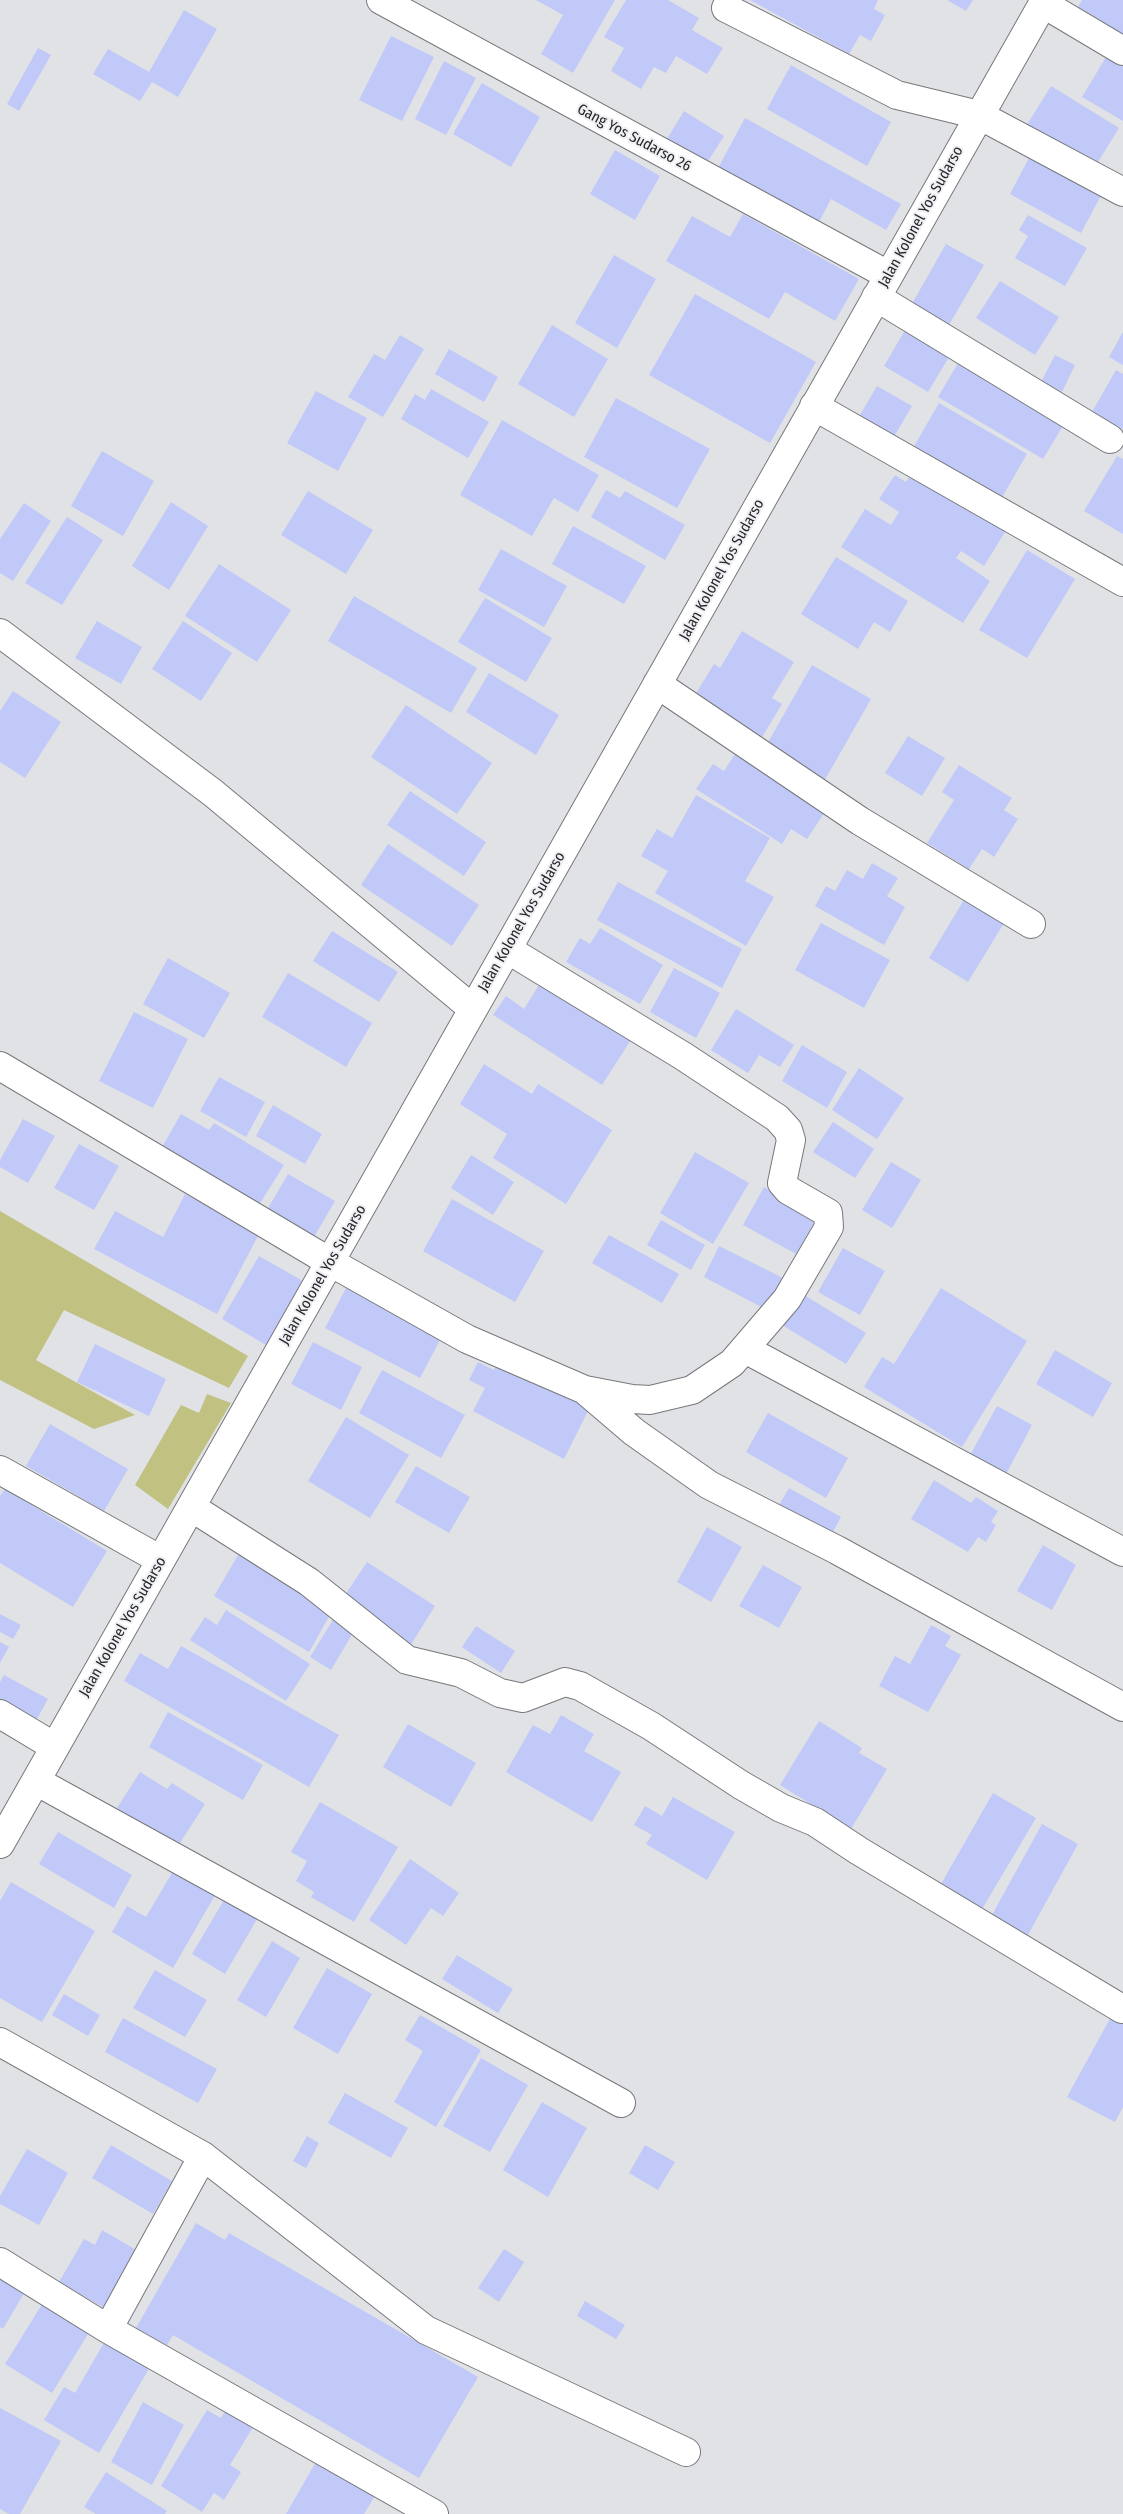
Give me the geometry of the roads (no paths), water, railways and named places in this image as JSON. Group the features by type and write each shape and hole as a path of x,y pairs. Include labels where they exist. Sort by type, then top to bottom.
{"street":[{"name":"Gang Yos Sudarso 26","path":"381,0 882,286 1110,439"},
{"name":"Jalan Kolonel Yos Sudarso","path":"0,1844 1044,2"},
{"path":"1044,2 1123,51"},
{"path":"726,8 897,95 979,115 1123,192"},
{"path":"814,406 1123,582"},
{"path":"0,633 213,793 473,1009"},
{"path":"657,684 860,821 1031,924"},
{"path":"0,1066 330,1262 466,1339 585,1390 632,1399 650,1400 692,1390 732,1363 787,1299 829,1227 828,1213 788,1190 782,1183 791,1144 788,1130 777,1118 683,1056 507,949"},
{"path":"745,1349 1123,1552"},
{"path":"585,1390 634,1432 709,1485 837,1550 1123,1707"},
{"path":"0,1470 161,1560"},
{"path":"191,1507 309,1582 407,1660 461,1673 500,1693 523,1698 565,1682 580,1686 651,1726 781,1808 815,1822 859,1852 1122,2009"},
{"path":"0,1714 55,1747"},
{"path":"36,1781 621,2103"},
{"path":"0,2042 203,2156 426,2330 686,2452"},
{"path":"108,2329 203,2156"},
{"path":"0,2262 108,2329 434,2514"}]}
